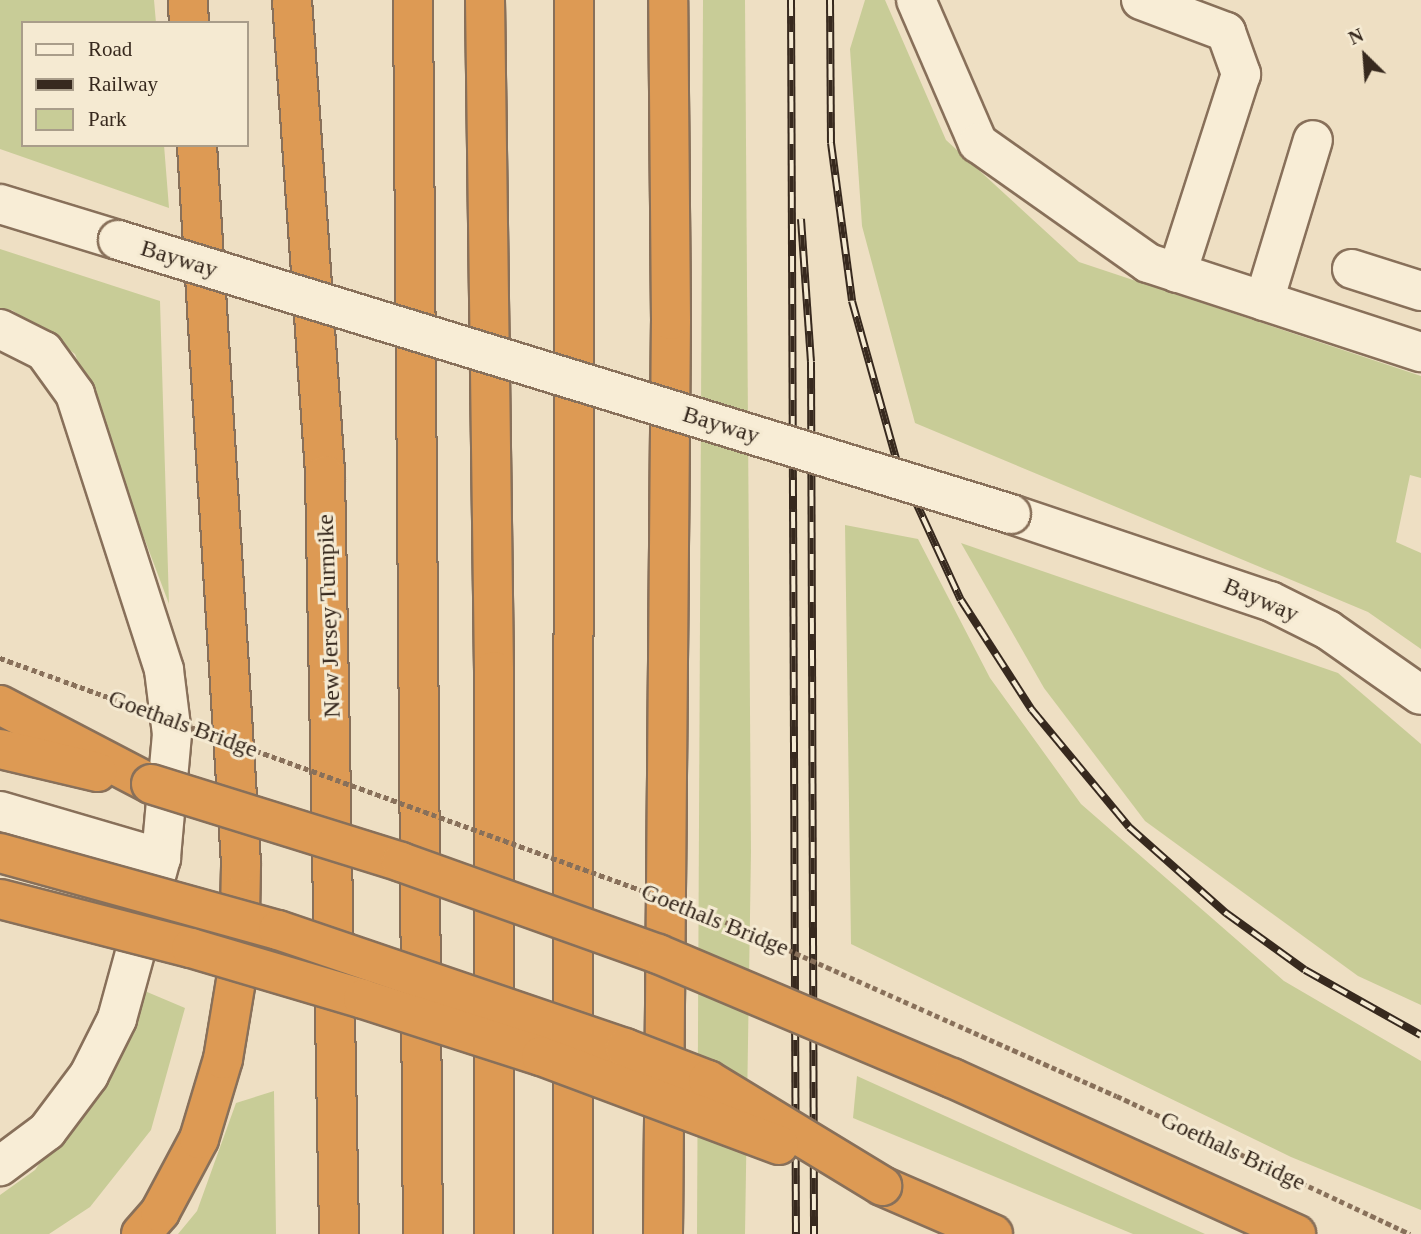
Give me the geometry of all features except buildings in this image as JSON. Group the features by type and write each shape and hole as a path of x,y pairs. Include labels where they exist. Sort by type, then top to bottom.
{"highway":[{"path":"188,0 189,21"},
{"name":"New Jersey Turnpike","path":"292,0 325,475 339,1234"},
{"path":"413,0 423,1234"},
{"path":"485,0 494,671 494,1234"},
{"path":"573,1234 575,0"},
{"path":"664,1225 671,334 668,0"},
{"path":"141,1234 160,1212 199,1139 223,1059 239,962 241,863 197,147"},
{"path":"0,705 151,784"},
{"path":"0,725 151,784"},
{"path":"0,750 151,784"},
{"name":"Goethals Bridge","path":"151,784 401,862 658,954 940,1073 1296,1234"},
{"path":"0,853 278,930 625,1048 708,1080 882,1186"},
{"path":"0,899 285,975 541,1056 882,1186 993,1234"}],"street":[{"path":"916,0 978,143 1148,263 1421,352"},
{"path":"1140,0 1226,32 1241,74 1177,273"},
{"path":"1264,301 1313,140"},
{"name":"Bayway","path":"0,204 1011,514 1270,601 1328,630 1421,695"},
{"path":"1352,269 1421,291"},
{"path":"0,329 44,351 75,394 124,537 164,670 172,734 161,858 134,968 117,1019 89,1075 47,1131 0,1166"},
{"path":"0,811 161,858"}],"path":[{"name":"Goethals Bridge","path":"0,658 710,915 1105,1090 1410,1234"}],"green space":[{"path":"0,0 154,0 156,21 21,21 21,147 164,147 169,208 0,149"},
{"path":"703,0 745,0 751,852 745,1234 697,1234"},
{"path":"865,0 885,0 946,140 1079,262 1421,376 1421,478 1410,475 1396,542 1421,553 1421,649 1368,612 915,423 862,226 850,49"},
{"path":"0,249 160,301 169,604 75,354 12,310 0,309"},
{"path":"845,525 918,539 990,678 1081,804 1284,981 1421,1061 1421,1210 1291,1157 851,944"},
{"path":"961,543 1338,673 1421,744 1421,1005 1358,976 1145,821 1044,688"},
{"path":"140,989 185,1008 151,1130 90,1207 49,1234 0,1234 0,1195 35,1170 101,1074"},
{"path":"857,1076 1205,1234 1133,1234 853,1118"},
{"path":"274,1091 276,1234 178,1234 197,1211 236,1103"}],"railway":[{"path":"791,0 796,1234"},
{"path":"830,0 831,143 852,301 896,459 961,600 1032,710 1129,827 1226,913 1305,970 1421,1035"},
{"path":"801,219 811,362 814,1234"}]}
